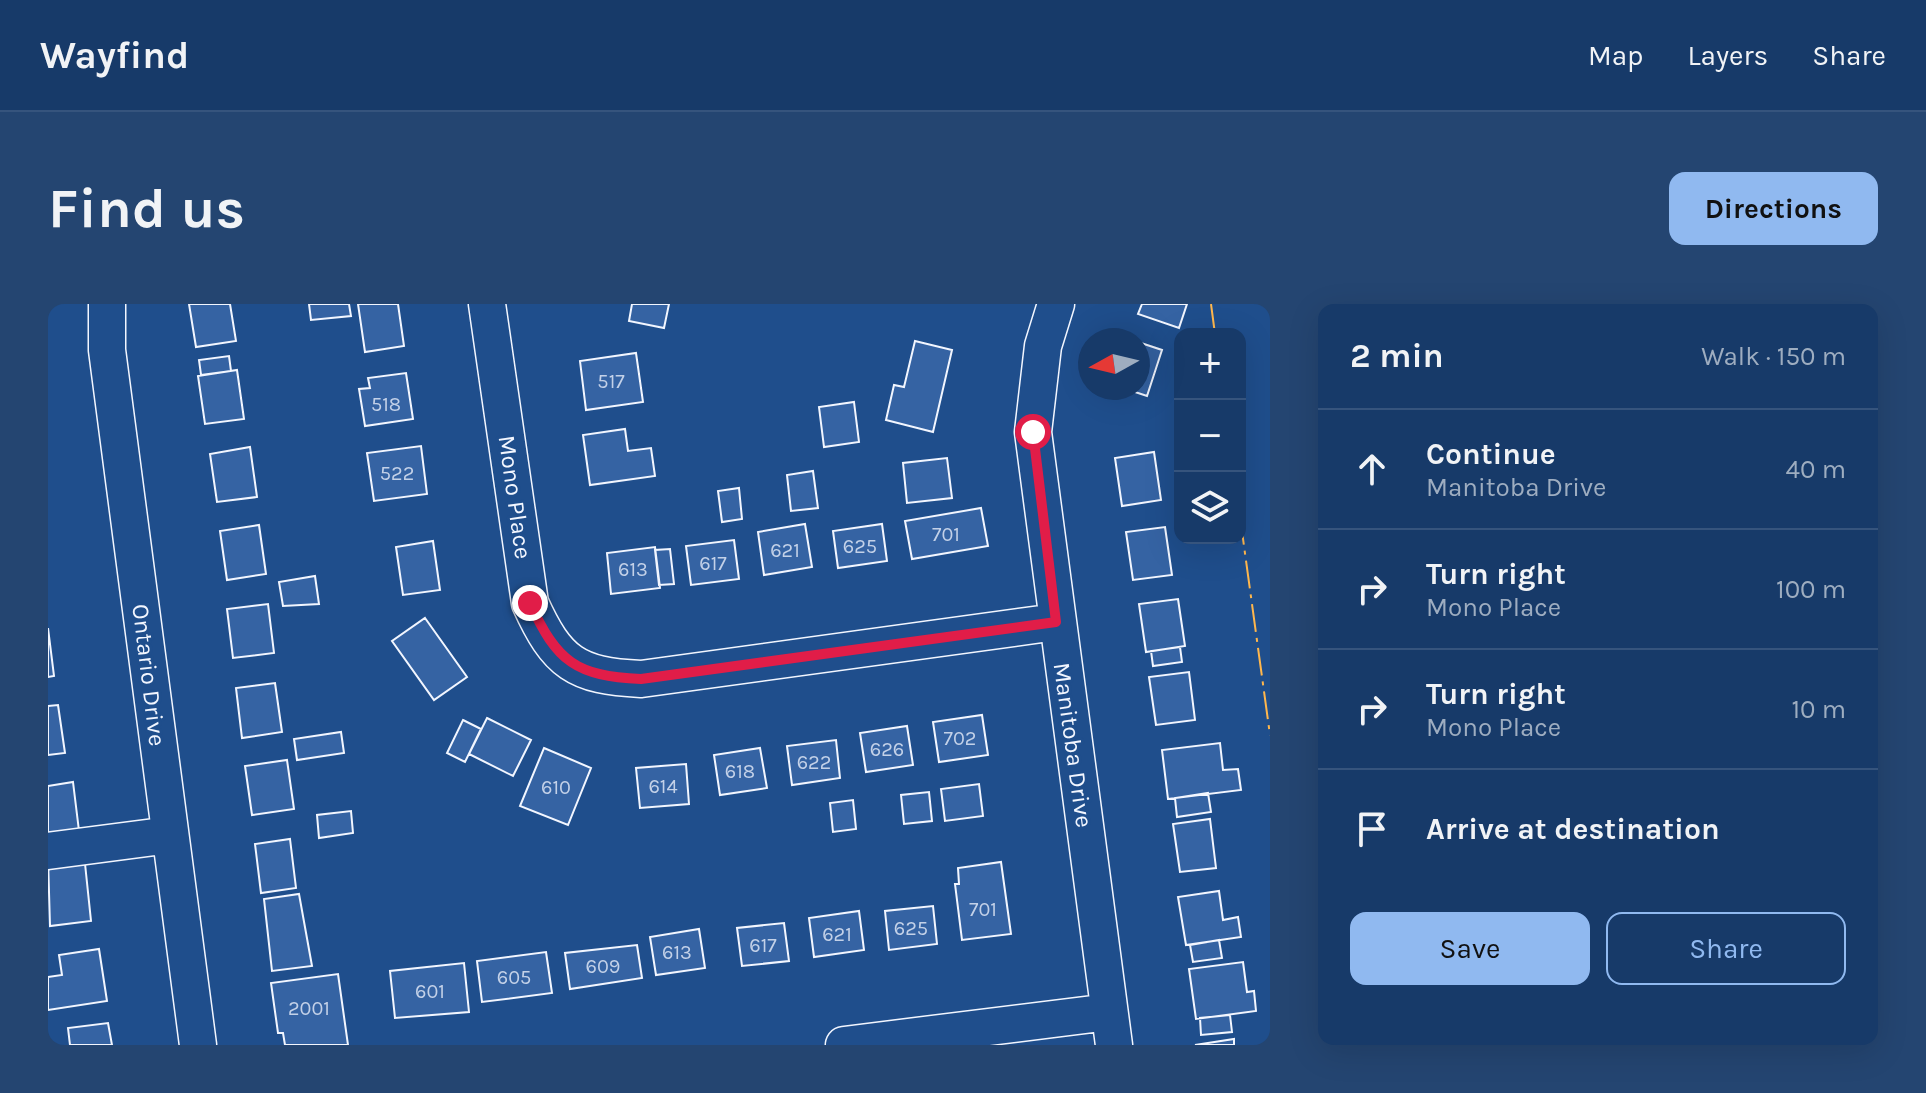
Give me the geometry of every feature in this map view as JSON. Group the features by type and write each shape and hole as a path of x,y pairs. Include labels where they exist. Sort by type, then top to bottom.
{"street":[{"name":"Ontario Drive","path":"107,304 107,350 198,1045"},
{"name":"Mono Place","path":"487,304 530,603 546,639 566,662 601,677 641,679 1056,622"},
{"name":"Manitoba Drive","path":"1056,304 1043,346 1033,432 1112,1028"},
{"path":"48,851 170,835"},
{"path":"844,1045 1112,1028"}],"building":[{"path":"189,304 230,304 236,341 196,347"},
{"path":"309,304 349,304 351,316 311,320"},
{"path":"358,304 398,304 404,346 365,352"},
{"path":"632,304 669,304 664,328 629,321"},
{"path":"1142,304 1187,304 1179,328 1138,314"},
{"path":"915,341 952,350 933,432 886,420 894,385 904,387"},
{"path":"1150,346 1162,350 1150,387"},
{"path":"636,353 643,402 586,410 580,361"},
{"path":"229,356 231,371 201,375 199,360"},
{"path":"237,370 244,419 205,424 198,376"},
{"path":"406,373 413,419 365,426 359,389 370,388 368,378"},
{"path":"854,402 859,442 824,447 819,407"},
{"path":"625,429 628,451 651,448 655,476 590,485 583,435"},
{"path":"421,446 427,494 374,501 367,453"},
{"path":"250,447 257,497 217,502 210,454"},
{"path":"1154,452 1161,500 1122,506 1115,458"},
{"path":"947,458 952,498 907,503 903,463"},
{"path":"813,471 818,508 791,511 787,475"},
{"path":"739,488 742,519 722,522 718,491"},
{"path":"981,508 988,546 912,559 905,521"},
{"path":"805,524 812,567 764,575 758,532"},
{"path":"882,524 887,561 838,568 833,531"},
{"path":"259,525 266,574 227,580 220,531"},
{"path":"1165,527 1172,575 1133,580 1126,532"},
{"path":"734,540 739,579 691,585 686,546"},
{"path":"433,541 440,590 403,595 396,547"},
{"path":"655,547 660,588 611,594 607,553"},
{"path":"670,549 674,584 659,585 655,550"},
{"path":"315,576 319,604 283,606 279,582"},
{"path":"1178,599 1185,646 1146,652 1139,604"},
{"path":"268,604 274,653 233,658 227,609"},
{"path":"425,618 467,677 434,700 392,641"},
{"path":"48,628 54,676 48,677"},
{"path":"1180,647 1182,662 1153,666 1151,651"},
{"path":"1189,672 1195,720 1156,725 1149,677"},
{"path":"275,683 282,732 242,738 236,688"},
{"path":"58,705 65,753 48,755 48,706"},
{"path":"982,715 988,755 939,762 933,722"},
{"path":"487,718 531,740 513,776 469,754"},
{"path":"463,720 481,729 465,762 447,753"},
{"path":"907,726 913,765 866,772 860,733"},
{"path":"341,732 344,753 297,760 294,739"},
{"path":"836,740 840,778 792,785 787,746"},
{"path":"1220,743 1223,770 1238,769 1241,790 1168,799 1162,750"},
{"path":"544,748 591,768 568,825 520,806"},
{"path":"760,748 767,788 720,795 714,755"},
{"path":"287,760 294,809 252,815 245,766"},
{"path":"686,764 689,804 640,808 636,768"},
{"path":"73,782 79,831 48,835 48,786"},
{"path":"979,784 983,816 945,821 941,789"},
{"path":"929,792 932,821 904,824 901,795"},
{"path":"1208,793 1211,812 1177,817 1175,798"},
{"path":"853,800 856,829 833,832 830,803"},
{"path":"351,811 353,833 319,838 317,815"},
{"path":"1210,819 1216,868 1180,872 1173,824"},
{"path":"290,839 296,888 261,893 255,844"},
{"path":"84,854 91,921 50,926 48,858"},
{"path":"1001,862 1011,934 962,940 955,884 959,884 958,868"},
{"path":"1219,891 1223,920 1238,917 1241,937 1186,945 1178,897"},
{"path":"299,894 312,966 272,971 264,899"},
{"path":"933,906 937,944 889,950 885,911"},
{"path":"859,911 864,950 814,957 809,918"},
{"path":"784,923 789,961 742,966 737,928"},
{"path":"699,929 705,968 656,975 650,937"},
{"path":"1219,940 1222,958 1193,962 1190,945"},
{"path":"637,945 642,978 570,989 565,953"},
{"path":"99,949 107,1001 48,1010 48,977 62,975 59,955"},
{"path":"546,952 552,993 482,1002 477,961"},
{"path":"1243,962 1247,992 1254,991 1256,1011 1196,1019 1189,969"},
{"path":"464,963 469,1012 395,1018 390,971"},
{"path":"338,974 348,1045 285,1045 283,1033 278,1033 271,983"},
{"path":"1230,1015 1232,1032 1201,1035 1200,1018"},
{"path":"108,1023 112,1045 70,1045 68,1028"},
{"path":"1234,1039 1234,1045 1195,1045"}],"power":[{"path":"1211,304 1214,328"},
{"path":"1244,544 1270,735"}],"route":[{"path":"530,603 546,639 566,662 601,677 641,679 1056,622 1033,432"}]}
